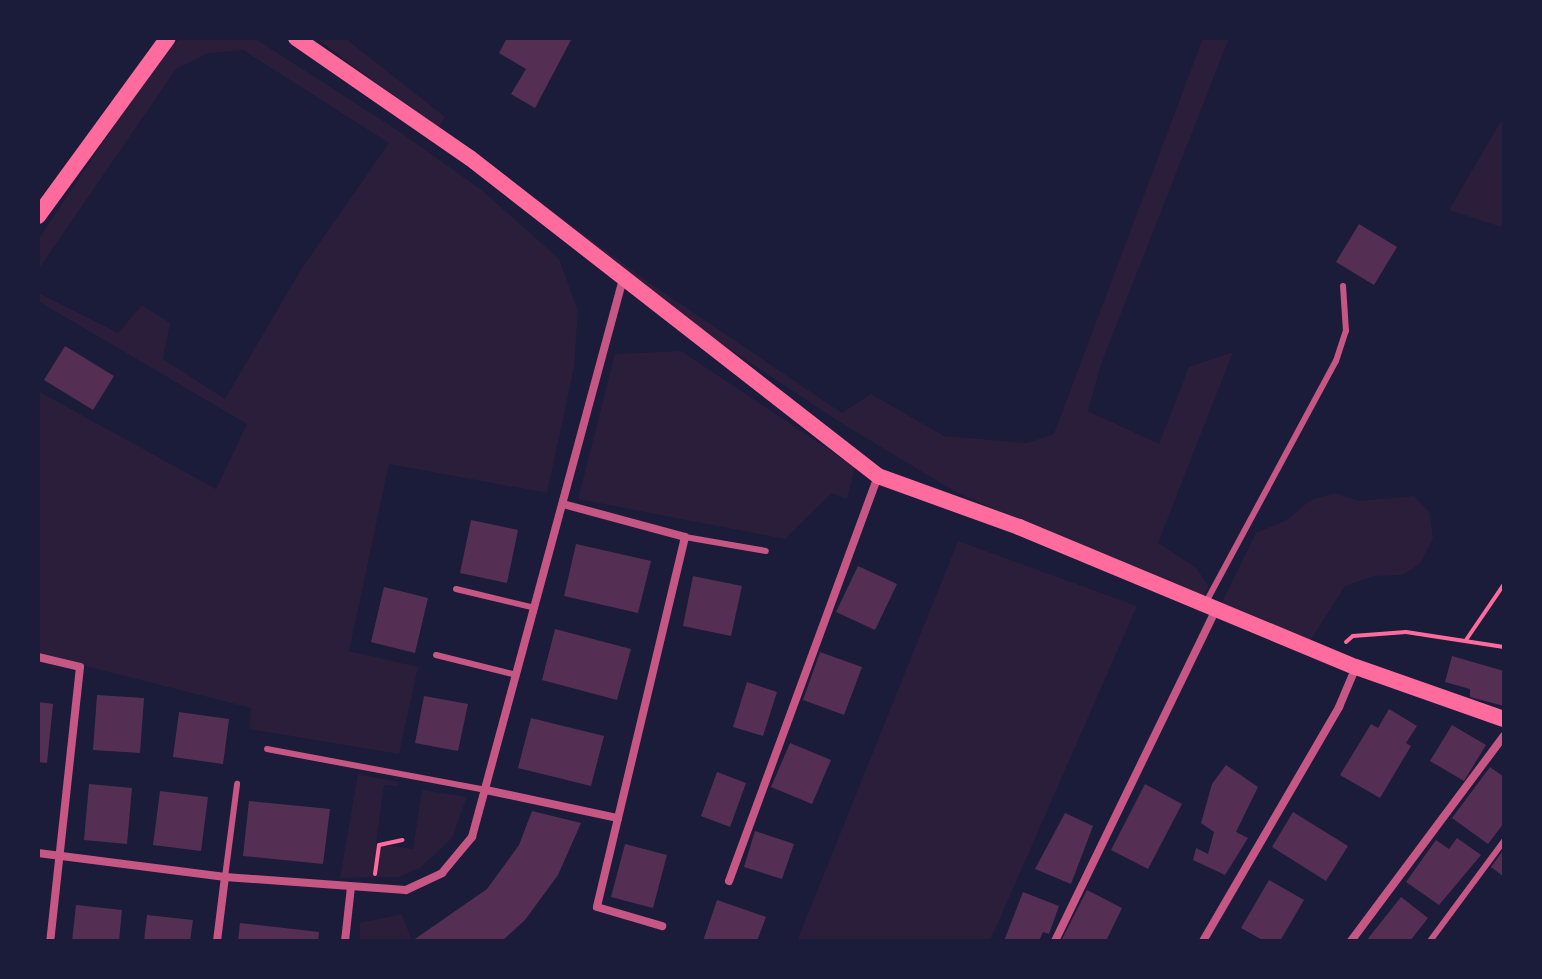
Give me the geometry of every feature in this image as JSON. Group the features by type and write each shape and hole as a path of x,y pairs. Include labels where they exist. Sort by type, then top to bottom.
{"main road":[{"path":"38,216 168,38"},
{"path":"296,38 309,42 470,158 878,476 1019,527 1210,609 1356,667 1504,719"}],"street":[{"path":"38,853 225,877 406,890 442,873 472,837 623,279"},
{"path":"729,881 878,476"},
{"path":"563,504 685,537 597,907 662,926"},
{"path":"1055,941 1210,609"},
{"path":"38,657 80,667 50,941"},
{"path":"1203,941 1339,707 1356,667"},
{"path":"1351,941 1504,736"},
{"path":"486,790 618,818"},
{"path":"217,941 225,877"},
{"path":"345,941 351,887"}],"lane":[{"path":"1210,609 1336,361 1346,331 1343,286"},
{"path":"685,537 766,551"},
{"path":"456,589 535,608"},
{"path":"436,655 517,675"},
{"path":"267,749 486,790"},
{"path":"225,877 237,784"},
{"path":"1430,941 1504,841"}],"path":[{"path":"1466,640 1504,584"},
{"path":"1329,656 1353,636 1406,632 1504,647"},
{"path":"373,888 379,845 402,840"}],"shaded area":[{"path":"183,38 254,38 397,130 483,191 559,259 578,311 574,368 547,493 389,464 349,651 418,667 399,754 249,729 251,708 38,654 38,391 216,489 247,424 38,301 38,293 118,333 142,305 170,323 163,359 225,399 302,268 389,143 243,50 209,53 176,69 38,270 38,240 116,123 173,44"},
{"path":"316,38 345,38 445,117 438,129"},
{"path":"1203,38 1229,38 1100,367 1088,411 1159,444 1189,367 1233,352 1158,543 1196,568 1209,586 1201,600 954,491 838,421 704,332 457,140 651,284 842,413 871,394 944,436 1027,443 1054,434"},
{"path":"1504,116 1504,228 1449,210"},
{"path":"681,351 855,467 847,499 832,493 785,539 578,499 615,354"},
{"path":"1334,493 1359,501 1414,496 1429,511 1433,538 1420,564 1402,575 1374,576 1345,586 1310,641 1221,604 1256,533 1287,520 1309,501"},
{"path":"958,541 1137,606 990,941 797,941"},
{"path":"358,774 398,782 398,786 384,785 376,844 413,849 422,790 467,797 452,838 420,868 399,877 340,878"},
{"path":"402,914 412,941 360,941 360,923"}],"building":[{"path":"507,38 572,38 535,108 511,94 526,69 499,53"},
{"path":"1359,224 1397,247 1374,285 1336,262"},
{"path":"65,346 114,376 93,410 44,380"},
{"path":"471,520 518,530 507,583 460,573"},
{"path":"576,544 651,561 638,613 564,596"},
{"path":"858,566 897,584 875,630 836,612"},
{"path":"693,576 742,586 731,636 683,626"},
{"path":"384,587 428,598 415,653 371,642"},
{"path":"555,629 631,649 617,700 542,680"},
{"path":"820,652 862,667 844,715 803,700"},
{"path":"1452,656 1504,671 1504,706 1470,697 1470,689 1445,682"},
{"path":"747,682 777,692 763,736 733,727"},
{"path":"97,695 144,698 140,753 93,750"},
{"path":"424,696 468,704 458,751 415,743"},
{"path":"38,702 53,704 47,763 38,762"},
{"path":"1389,709 1417,726 1406,743 1411,746 1380,798 1340,775 1371,724 1378,728"},
{"path":"179,712 229,719 223,764 173,757"},
{"path":"531,718 604,736 591,786 518,768"},
{"path":"1452,725 1486,745 1464,781 1430,761"},
{"path":"790,743 831,760 812,804 771,787"},
{"path":"1226,765 1258,787 1236,832 1248,838 1225,875 1193,860 1196,848 1208,854 1214,832 1201,823 1212,784"},
{"path":"1490,767 1504,777 1504,823 1488,844 1452,818"},
{"path":"717,772 746,783 730,827 701,816"},
{"path":"89,784 132,788 127,844 84,840"},
{"path":"1145,784 1182,804 1148,869 1111,850"},
{"path":"160,791 208,797 201,851 153,845"},
{"path":"249,801 330,809 323,864 243,856"},
{"path":"532,811 581,823 558,875 525,920 502,941 412,941 487,889 519,845"},
{"path":"1293,812 1348,846 1326,881 1272,847"},
{"path":"1065,813 1093,826 1071,884 1035,869"},
{"path":"755,831 794,844 782,879 744,867"},
{"path":"1457,838 1481,855 1439,905 1406,882 1436,840 1449,849"},
{"path":"625,844 667,855 653,908 611,897"},
{"path":"1504,849 1504,877 1491,867"},
{"path":"1269,880 1304,900 1280,941 1264,941 1241,928"},
{"path":"1087,890 1122,908 1106,941 1061,941"},
{"path":"1023,892 1059,906 1049,934 1043,932 1039,941 1004,941"},
{"path":"1401,897 1428,918 1410,941 1366,941"},
{"path":"717,900 766,917 757,941 703,941"},
{"path":"76,905 122,910 119,941 72,941"},
{"path":"147,915 193,920 190,941 144,941"},
{"path":"240,923 319,932 318,941 238,941"}]}
